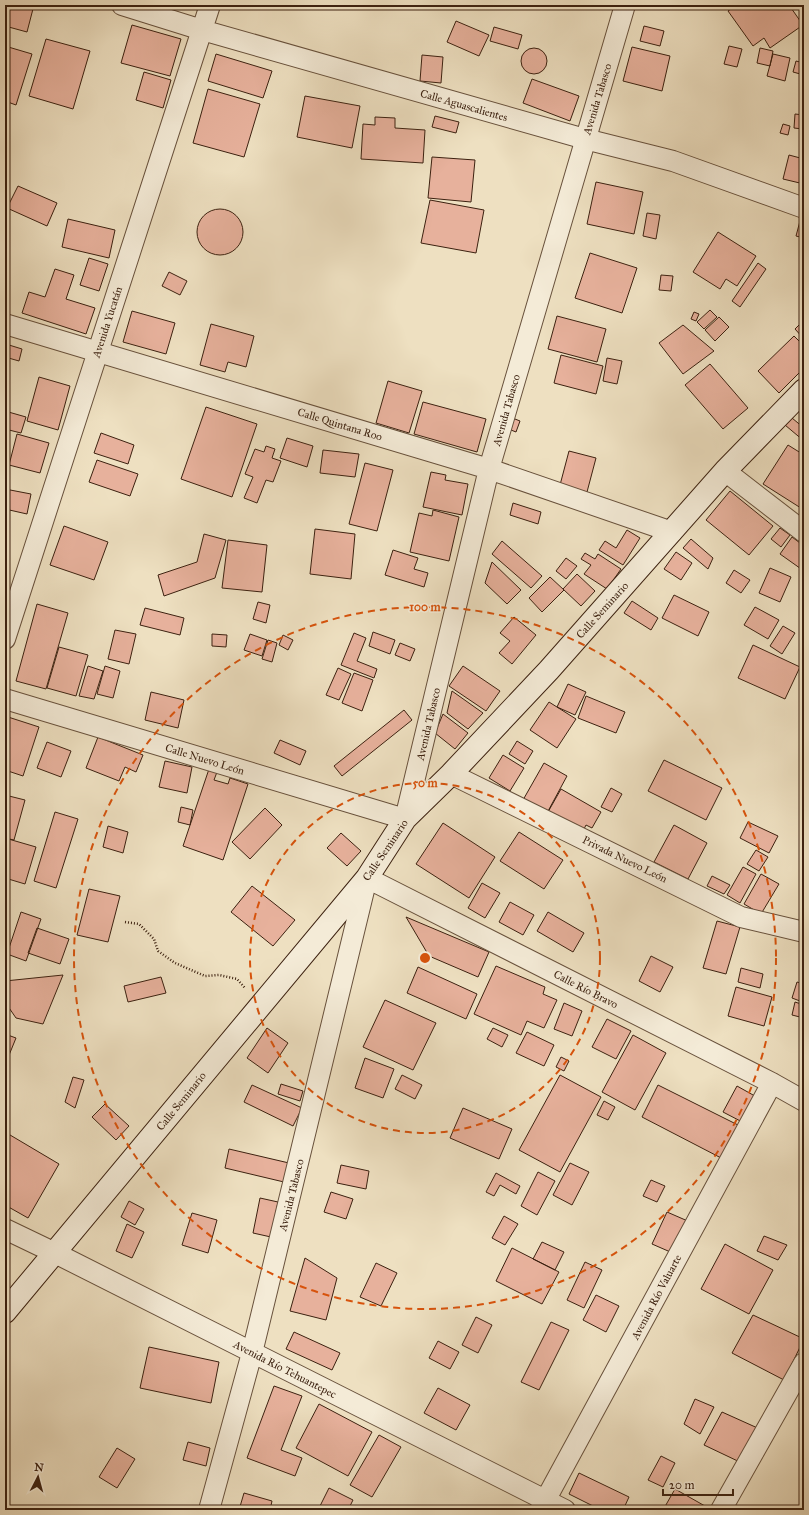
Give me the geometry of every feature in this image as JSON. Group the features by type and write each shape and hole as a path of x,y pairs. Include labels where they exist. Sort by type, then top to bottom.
{"street":[{"name":"Calle Aguascalientes","path":"122,5 202,30 585,139 673,161 804,208"},
{"name":"Avenida Yucatán","path":"5,639 210,5"},
{"name":"Avenida Tabasco","path":"405,819 489,469 625,5"},
{"name":"Calle Quintana Roo","path":"5,324 489,469 672,532"},
{"name":"Calle Seminario","path":"5,1312 367,878 405,819 451,774 549,670 725,471 804,390"},
{"path":"725,471 804,532"},
{"name":"Calle Nuevo León","path":"5,698 405,819"},
{"name":"Privada Nuevo León","path":"451,774 741,917 804,932"},
{"name":"Avenida Tabasco","path":"209,1510 252,1353 367,878"},
{"name":"Calle Río Bravo","path":"367,878 772,1083 804,1101"},
{"name":"Avenida Río Valuarte","path":"543,1505 772,1083"},
{"name":"Avenida Río Tehuantepec","path":"5,1229 252,1353 543,1505 566,1510"},
{"path":"722,1510 804,1363"}],"path":[{"path":"125,922 139,924 154,939 158,951 175,963 205,976 219,975 237,979 261,1004"}],"building":[{"path":"5,5 34,5 27,32 5,26"},
{"path":"737,5 789,5 803,25 770,48 764,38 753,46 728,11"},
{"path":"456,21 489,35 479,56 447,42"},
{"path":"132,25 181,39 170,76 121,63"},
{"path":"644,26 664,31 660,46 640,41"},
{"path":"494,27 522,35 518,49 490,41"},
{"path":"46,39 90,51 73,109 29,96"},
{"path":"5,46 32,54 16,105 5,101"},
{"path":"729,46 742,49 737,67 724,64"},
{"path":"632,47 670,56 662,91 623,81"},
{"path":"534,48 543,52 547,61 543,70 534,74 525,70 521,61 525,52"},
{"path":"760,48 773,51 770,66 757,63"},
{"path":"216,54 272,71 263,98 208,81"},
{"path":"773,54 790,58 785,81 767,76"},
{"path":"422,55 443,57 441,83 420,81"},
{"path":"796,61 804,63 804,75 793,72"},
{"path":"144,72 171,80 163,108 136,100"},
{"path":"532,79 579,96 570,121 523,103"},
{"path":"208,89 260,104 244,157 193,143"},
{"path":"305,96 360,106 352,148 297,137"},
{"path":"795,114 804,115 803,129 794,128"},
{"path":"435,116 459,122 456,133 432,127"},
{"path":"375,117 395,118 395,128 425,130 423,163 361,159 363,124 375,125"},
{"path":"783,124 790,126 788,135 780,133"},
{"path":"789,155 804,159 804,184 783,179"},
{"path":"432,157 475,160 471,202 428,198"},
{"path":"596,182 643,192 634,234 587,224"},
{"path":"18,186 57,203 47,226 7,208"},
{"path":"430,200 484,210 476,253 421,243"},
{"path":"215,209 225,209 233,213 239,219 243,227 243,237 239,245 233,251 225,255 215,255 207,251 201,245 197,237 197,227 201,219 207,213"},
{"path":"647,213 660,215 656,239 643,236"},
{"path":"68,219 115,230 109,258 62,247"},
{"path":"800,221 804,222 804,238 796,236"},
{"path":"718,232 756,256 737,286 726,279 720,289 693,272"},
{"path":"590,253 637,268 622,313 575,298"},
{"path":"89,258 108,264 99,291 80,285"},
{"path":"758,263 766,269 740,307 732,301"},
{"path":"55,269 74,275 66,299 95,308 86,334 22,313 29,292 45,297"},
{"path":"169,272 187,281 180,295 162,286"},
{"path":"661,275 673,276 671,291 659,290"},
{"path":"5,277 9,278 5,290"},
{"path":"710,310 717,317 704,329 697,322"},
{"path":"132,311 175,323 166,354 123,342"},
{"path":"694,312 699,314 696,321 691,319"},
{"path":"557,316 606,329 597,362 548,349"},
{"path":"719,317 729,327 715,341 705,330"},
{"path":"804,320 804,339 795,329"},
{"path":"211,324 254,336 246,367 228,362 225,372 200,365"},
{"path":"683,325 714,351 683,374 659,343"},
{"path":"794,336 804,346 804,368 779,393 758,371"},
{"path":"5,341 9,342 5,355"},
{"path":"9,345 22,349 19,361 5,357"},
{"path":"561,355 603,366 596,394 554,383"},
{"path":"607,358 622,361 617,384 603,381"},
{"path":"710,364 748,408 723,429 685,385"},
{"path":"39,377 70,386 58,430 27,421"},
{"path":"388,381 422,391 409,433 376,423"},
{"path":"423,402 486,419 477,452 414,434"},
{"path":"206,407 257,424 232,497 181,479"},
{"path":"5,411 26,417 21,433 5,429"},
{"path":"510,417 520,421 516,432 506,428"},
{"path":"792,418 804,428 804,441 785,425"},
{"path":"101,433 134,445 128,464 94,453"},
{"path":"17,434 49,443 40,473 9,465"},
{"path":"287,438 313,446 307,467 280,458"},
{"path":"788,445 804,455 804,510 763,484"},
{"path":"266,446 275,449 272,458 281,461 273,482 266,480 257,503 244,498 253,477 245,474 255,449 264,452"},
{"path":"323,450 359,454 355,477 320,473"},
{"path":"569,451 596,458 587,492 560,485"},
{"path":"97,460 138,474 130,496 89,482"},
{"path":"365,463 393,470 377,531 349,524"},
{"path":"431,472 446,475 445,480 468,484 462,515 423,507"},
{"path":"5,489 31,494 27,514 5,509"},
{"path":"730,491 773,526 749,555 706,520"},
{"path":"513,503 541,512 538,524 510,515"},
{"path":"433,510 459,517 449,561 410,552 419,513 432,516"},
{"path":"64,526 108,542 94,580 50,565"},
{"path":"780,528 790,535 781,547 771,539"},
{"path":"315,529 355,534 351,579 310,574"},
{"path":"627,530 640,538 623,565 599,550 605,541 616,548"},
{"path":"204,534 226,540 215,578 164,596 158,575 197,562"},
{"path":"792,537 804,546 804,571 780,554"},
{"path":"691,539 713,558 708,569 683,548"},
{"path":"228,540 267,545 262,592 222,588"},
{"path":"502,541 542,576 531,588 492,554"},
{"path":"393,550 418,558 414,569 428,573 424,587 385,575"},
{"path":"676,552 692,563 681,580 664,569"},
{"path":"585,553 595,559 598,554 621,569 607,589 584,574 591,565 581,559"},
{"path":"566,558 577,566 566,579 556,571"},
{"path":"492,562 521,590 507,604 485,583"},
{"path":"770,568 791,577 780,602 759,593"},
{"path":"734,570 750,580 741,593 726,583"},
{"path":"577,574 595,591 581,606 563,589"},
{"path":"550,577 564,590 542,612 529,598"},
{"path":"674,595 709,612 698,636 662,618"},
{"path":"632,601 658,618 651,630 624,613"},
{"path":"258,602 270,605 266,623 253,619"},
{"path":"37,604 68,613 46,689 16,681"},
{"path":"755,607 779,620 768,639 744,625"},
{"path":"145,608 184,618 180,635 140,625"},
{"path":"514,617 536,635 512,664 499,653 510,641 500,633"},
{"path":"783,626 795,633 782,654 770,646"},
{"path":"115,630 136,634 129,664 108,659"},
{"path":"373,632 395,640 390,654 369,646"},
{"path":"354,633 366,638 357,661 377,669 374,678 341,665"},
{"path":"212,634 227,635 226,647 212,646"},
{"path":"250,634 267,640 262,656 244,650"},
{"path":"283,635 293,640 288,650 279,645"},
{"path":"268,640 277,643 272,662 262,659"},
{"path":"400,643 415,649 410,661 395,655"},
{"path":"753,645 800,667 785,699 738,678"},
{"path":"59,647 88,655 76,696 47,688"},
{"path":"88,666 103,671 94,699 79,696"},
{"path":"105,666 120,671 113,698 97,694"},
{"path":"463,666 500,691 486,711 449,686"},
{"path":"338,668 351,674 339,700 326,695"},
{"path":"354,673 373,680 362,711 342,703"},
{"path":"568,684 586,692 575,715 557,707"},
{"path":"452,691 483,713 468,729 447,713"},
{"path":"151,692 184,700 178,728 145,720"},
{"path":"586,696 625,712 616,733 578,718"},
{"path":"549,702 576,719 557,748 530,730"},
{"path":"404,710 412,720 342,776 334,766"},
{"path":"443,714 468,733 455,749 435,733"},
{"path":"5,716 39,727 23,776 5,770"},
{"path":"98,737 143,755 136,772 125,767 119,781 86,768"},
{"path":"280,740 306,751 300,765 274,753"},
{"path":"517,741 533,751 525,764 509,754"},
{"path":"47,742 71,751 61,777 37,768"},
{"path":"503,755 524,768 510,791 489,778"},
{"path":"664,760 722,788 706,820 648,791"},
{"path":"165,761 192,767 187,793 159,787"},
{"path":"544,763 567,776 547,813 523,800"},
{"path":"209,769 217,772 214,780 228,784 230,778 248,784 223,860 183,846"},
{"path":"611,788 622,794 612,812 601,807"},
{"path":"561,789 601,812 592,828 586,825 583,831 548,812"},
{"path":"5,795 25,800 14,840 5,838"},
{"path":"181,807 193,810 190,825 178,822"},
{"path":"265,808 282,825 250,859 232,842"},
{"path":"55,812 78,819 56,888 34,881"},
{"path":"748,822 778,836 769,853 740,838"},
{"path":"443,823 495,857 469,898 416,864"},
{"path":"674,825 707,843 688,879 654,862"},
{"path":"108,826 128,832 123,853 103,847"},
{"path":"519,832 563,860 544,889 500,861"},
{"path":"341,833 361,851 347,866 327,848"},
{"path":"5,838 36,847 25,884 5,878"},
{"path":"756,850 768,857 759,871 747,864"},
{"path":"743,867 756,874 740,903 727,895"},
{"path":"761,874 779,884 761,914 744,904"},
{"path":"712,876 730,885 724,894 707,886"},
{"path":"482,883 500,893 485,918 468,908"},
{"path":"252,886 295,920 273,946 231,912"},
{"path":"89,889 120,896 108,942 77,935"},
{"path":"510,902 534,915 523,935 499,922"},
{"path":"21,912 41,919 26,961 7,954"},
{"path":"548,912 584,933 573,952 537,931"},
{"path":"406,917 489,952 478,977 429,956"},
{"path":"717,921 740,927 726,974 703,968"},
{"path":"37,928 69,939 60,964 28,953"},
{"path":"651,956 673,967 660,992 639,981"},
{"path":"496,966 545,987 543,994 557,1000 544,1028 527,1021 521,1035 474,1014"},
{"path":"418,967 477,994 466,1019 407,993"},
{"path":"741,968 763,974 760,988 738,982"},
{"path":"63,975 43,1024 16,1018 5,1002 5,981"},
{"path":"161,977 166,993 128,1002 124,986"},
{"path":"797,982 804,984 800,1001 792,998"},
{"path":"736,987 772,997 764,1026 728,1016"},
{"path":"385,1000 436,1023 413,1070 363,1047"},
{"path":"795,1002 804,1005 804,1018 792,1015"},
{"path":"564,1003 582,1011 572,1036 554,1029"},
{"path":"607,1019 631,1031 616,1059 592,1047"},
{"path":"267,1028 288,1043 268,1073 247,1058"},
{"path":"493,1028 508,1035 502,1047 487,1039"},
{"path":"527,1032 554,1045 544,1066 516,1053"},
{"path":"5,1034 16,1038 5,1065"},
{"path":"633,1035 666,1053 635,1110 602,1092"},
{"path":"561,1057 569,1061 564,1071 556,1067"},
{"path":"365,1058 394,1069 383,1098 355,1088"},
{"path":"402,1075 422,1085 415,1099 395,1089"},
{"path":"560,1075 601,1097 560,1172 519,1150"},
{"path":"73,1077 84,1080 75,1108 65,1102"},
{"path":"281,1084 303,1091 300,1101 278,1094"},
{"path":"252,1085 302,1108 293,1126 244,1102"},
{"path":"658,1085 742,1127 725,1160 642,1117"},
{"path":"737,1086 762,1100 748,1125 723,1112"},
{"path":"604,1101 615,1107 608,1120 597,1115"},
{"path":"105,1104 129,1126 116,1140 92,1117"},
{"path":"463,1108 512,1129 499,1159 450,1138"},
{"path":"5,1132 59,1164 28,1218 5,1205"},
{"path":"229,1149 289,1163 284,1182 225,1168"},
{"path":"570,1163 589,1172 572,1205 553,1195"},
{"path":"341,1165 369,1171 366,1189 337,1183"},
{"path":"538,1172 555,1181 537,1215 521,1206"},
{"path":"496,1173 520,1186 516,1194 500,1185 494,1196 486,1192"},
{"path":"651,1180 665,1186 657,1202 643,1196"},
{"path":"331,1192 353,1199 346,1219 324,1212"},
{"path":"260,1198 278,1202 271,1237 253,1233"},
{"path":"129,1201 144,1209 135,1225 121,1217"},
{"path":"667,1212 690,1222 675,1254 652,1244"},
{"path":"192,1213 217,1220 208,1253 182,1245"},
{"path":"504,1216 518,1224 505,1245 492,1238"},
{"path":"127,1224 144,1232 132,1258 116,1251"},
{"path":"764,1236 787,1245 778,1260 757,1251"},
{"path":"542,1242 564,1252 555,1270 533,1259"},
{"path":"725,1244 773,1270 749,1314 701,1289"},
{"path":"512,1248 559,1272 542,1304 496,1281"},
{"path":"305,1258 337,1278 326,1320 290,1311"},
{"path":"585,1262 602,1270 584,1308 567,1300"},
{"path":"376,1263 397,1273 381,1306 360,1297"},
{"path":"596,1295 619,1306 606,1332 583,1320"},
{"path":"753,1315 804,1339 784,1380 732,1353"},
{"path":"476,1317 492,1325 478,1353 462,1345"},
{"path":"551,1322 569,1330 539,1390 521,1382"},
{"path":"294,1332 340,1353 332,1370 286,1349"},
{"path":"438,1341 459,1352 450,1369 429,1358"},
{"path":"149,1347 219,1362 211,1403 140,1388"},
{"path":"274,1386 302,1396 281,1450 302,1458 295,1476 247,1458"},
{"path":"438,1388 470,1405 456,1430 424,1413"},
{"path":"695,1399 714,1407 700,1434 684,1424"},
{"path":"319,1404 372,1432 348,1476 296,1448"},
{"path":"722,1412 762,1430 744,1464 704,1445"},
{"path":"379,1435 401,1447 372,1497 350,1485"},
{"path":"188,1442 210,1448 206,1466 183,1460"},
{"path":"117,1448 135,1459 117,1488 99,1477"},
{"path":"661,1456 675,1463 663,1487 648,1480"},
{"path":"579,1473 629,1497 623,1510 601,1510 569,1494"},
{"path":"329,1488 353,1500 348,1510 318,1510"},
{"path":"675,1489 712,1510 663,1510"},
{"path":"244,1493 272,1501 270,1510 239,1510"}]}
